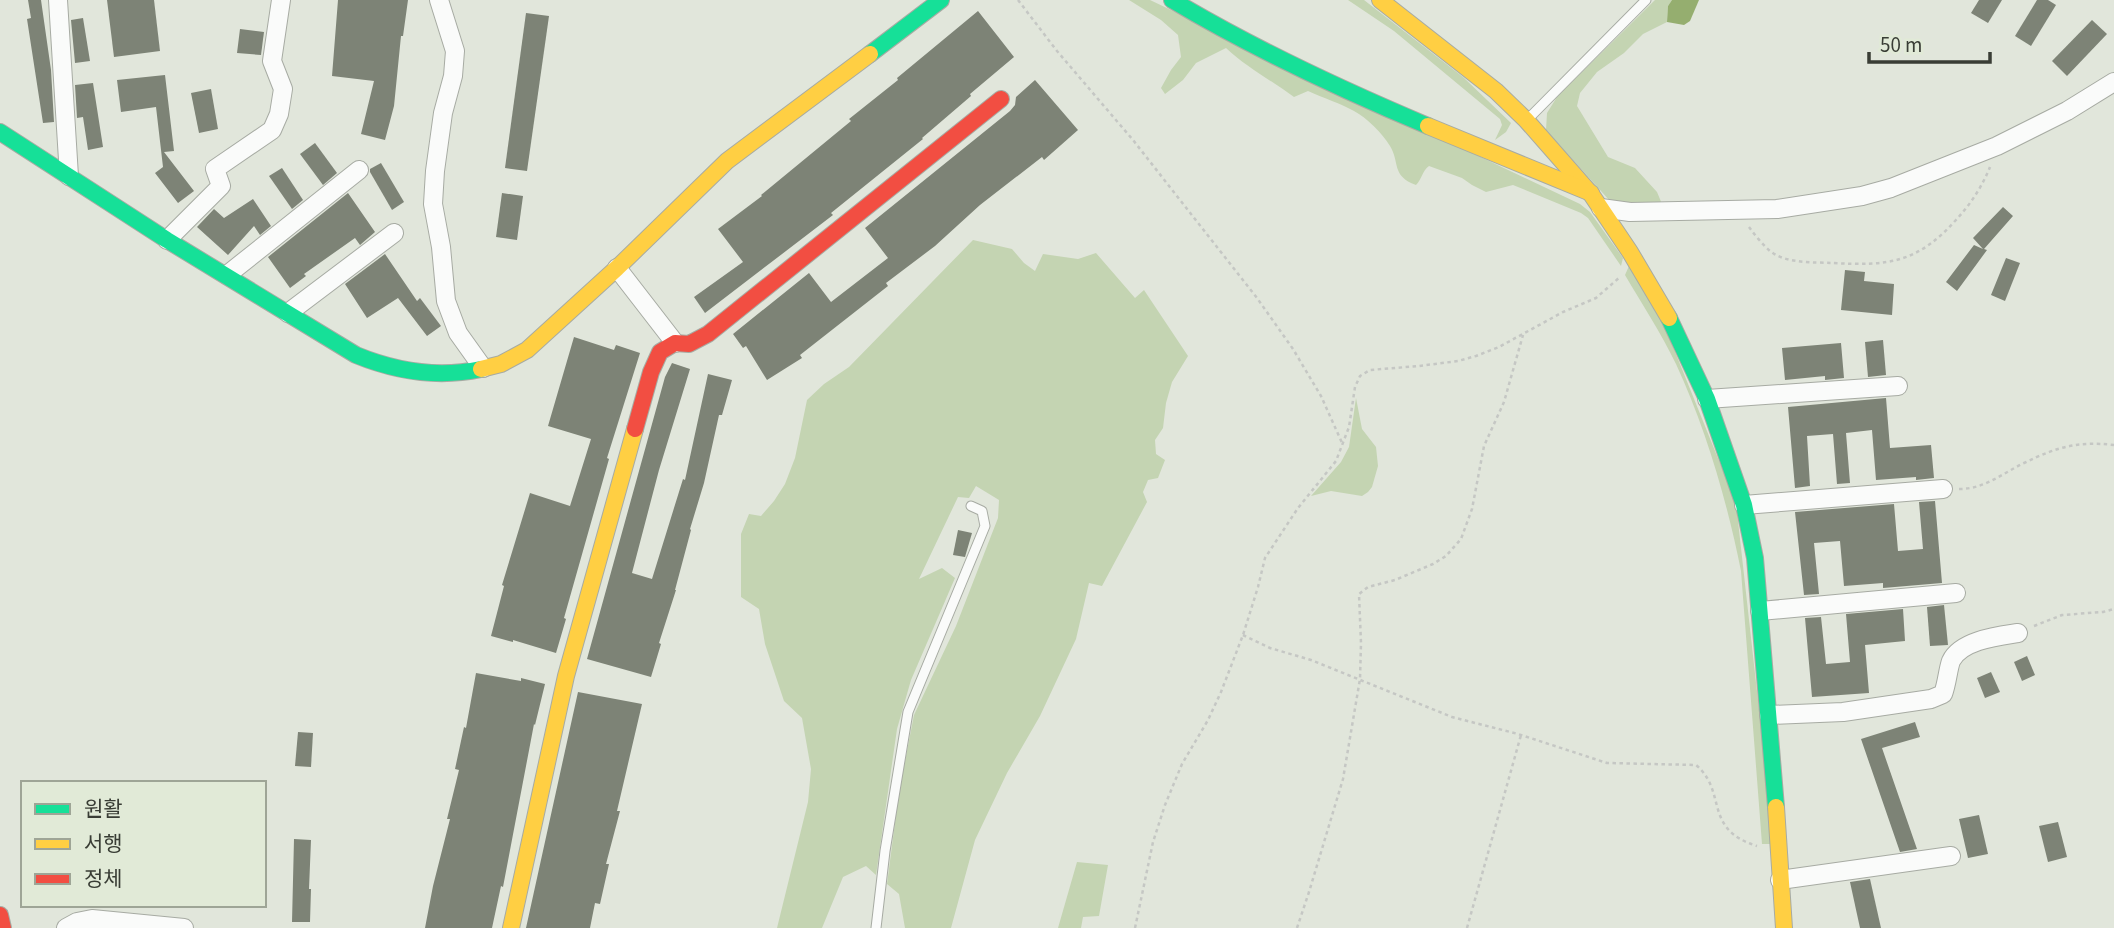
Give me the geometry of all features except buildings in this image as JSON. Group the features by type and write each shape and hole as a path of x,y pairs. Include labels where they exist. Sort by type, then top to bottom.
{"street":[{"path":"58,0 69,176"},
{"path":"167,240 221,186 215,169 272,130 279,114 283,89 272,61 281,0"},
{"path":"439,0 455,51 453,76 443,113 433,204 441,247 446,301 458,333 483,368"},
{"path":"0,132 167,240 356,355 383,366 449,373 501,364 527,350 617,268 727,161 941,0"},
{"path":"1172,0 1236,37 1322,78 1596,201 1630,212 1777,209 1891,188 1997,146 2067,111 2114,82"},
{"path":"1380,0 1496,91 1526,120 1596,201 1677,332 1707,399 1744,505 1755,558 1784,928"},
{"path":"511,928 566,676 651,372 660,352 675,344 689,344 729,319 1001,99"},
{"path":"227,275 359,170"},
{"path":"288,313 394,233"},
{"path":"617,268 675,344"},
{"path":"1707,399 1898,386"},
{"path":"1744,505 1943,489"},
{"path":"1760,611 1956,593"},
{"path":"1769,715 1843,712 1931,699 1943,694 1951,661 1961,649 1984,639 2018,632"},
{"path":"1780,880 1951,856"},
{"path":"0,915 3,928"},
{"path":"66,928 92,919 184,928"}],"lane":[{"path":"1526,120 1646,0"},
{"path":"876,928 885,851 908,712 985,526 982,511 971,506"}],"path":[{"path":"1018,0 1057,51 1133,140 1257,298 1293,349 1321,396 1343,444"},
{"path":"1736,211 1772,253 1791,259 1863,264 1893,261 1930,246 1963,213 1983,184 1997,146"},
{"path":"1135,928 1153,842 1165,805 1182,764 1208,720 1243,635 1265,558 1298,508 1336,461 1352,415 1355,387 1360,376 1370,370 1458,361 1499,347 1563,312 1596,298 1610,288 1623,274 1630,252"},
{"path":"1297,928 1343,779 1360,679 1359,594 1368,587 1395,580 1433,564 1446,556 1461,539 1472,509 1484,446 1504,402 1523,335"},
{"path":"1943,489 1965,489 1995,480 2023,463 2057,448 2078,444 2114,444"},
{"path":"2018,632 2062,615 2114,609"},
{"path":"1243,635 1270,648 1311,660 1452,717 1521,735 1606,763 1696,765 1704,772 1724,824 1732,835 1757,846 1778,846"},
{"path":"1467,928 1521,735"}],"shaded area":[{"path":"1129,0 1150,0 1580,204 1590,212 1623,258 1621,266 1588,218 1513,185 1486,192 1462,178 1429,166 1416,185 1408,181 1399,173 1387,141 1364,118 1349,108 1308,91 1294,97 1226,48 1196,63 1183,80 1165,94 1161,88 1181,57 1178,35 1161,20"},
{"path":"1348,0 1364,0 1463,77 1511,123 1506,132 1495,140 1502,125 1500,119 1394,31"},
{"path":"1655,0 1672,0 1668,6 1667,22 1643,34 1624,53 1597,72 1580,93 1577,106 1608,157 1635,168 1657,192 1662,204 1642,205 1610,201 1546,130 1547,113 1557,97"},
{"path":"1672,0 1699,0 1690,21 1684,25 1667,22 1668,6"},
{"path":"973,240 1012,249 1035,271 1043,254 1078,259 1096,253 1135,298 1144,290 1188,356 1172,382 1163,428 1155,440 1156,454 1165,460 1158,478 1148,480 1143,492 1147,502 1102,586 1089,583 1076,639 1040,716 1007,773 975,840 951,928 905,928 899,894 887,884 899,792 914,715 956,626 998,518 999,500 976,486 969,498 958,497 919,579 942,568 955,578 911,680 897,729 876,875 866,866 843,877 822,928 777,928 808,802 811,769 802,718 784,701 765,644 759,609 741,597 741,534 749,514 761,516 785,484 795,458 807,400 849,367"},
{"path":"1629,266 1661,317 1736,503 1774,844 1762,844 1741,571 1729,518 1706,440 1687,389 1664,341 1625,275"},
{"path":"1356,398 1362,429 1376,447 1378,466 1372,487 1362,496 1331,491 1311,496 1341,462 1349,447"},
{"path":"1077,862 1108,865 1099,916 1083,917 1081,928 1058,928"}],"traffic: fast":[{"path":"870,54 941,0"},
{"path":"1172,0 1298,68 1428,126"},
{"path":"0,132 167,240 356,355 402,369 433,373 481,369"},
{"path":"1669,318 1707,399 1744,505 1755,558 1776,807"}],"traffic: slow":[{"path":"1380,0 1496,91 1526,120 1591,194 1630,252 1669,318"},
{"path":"481,369 501,364 527,350 617,268 727,161 870,54"},
{"path":"1428,126 1591,193"},
{"path":"511,928 566,676 635,429"},
{"path":"1776,807 1784,928"}],"traffic: jam":[{"path":"635,429 651,372 660,352 675,343 689,344 708,334 1001,99"},
{"path":"0,915 3,928"}]}
